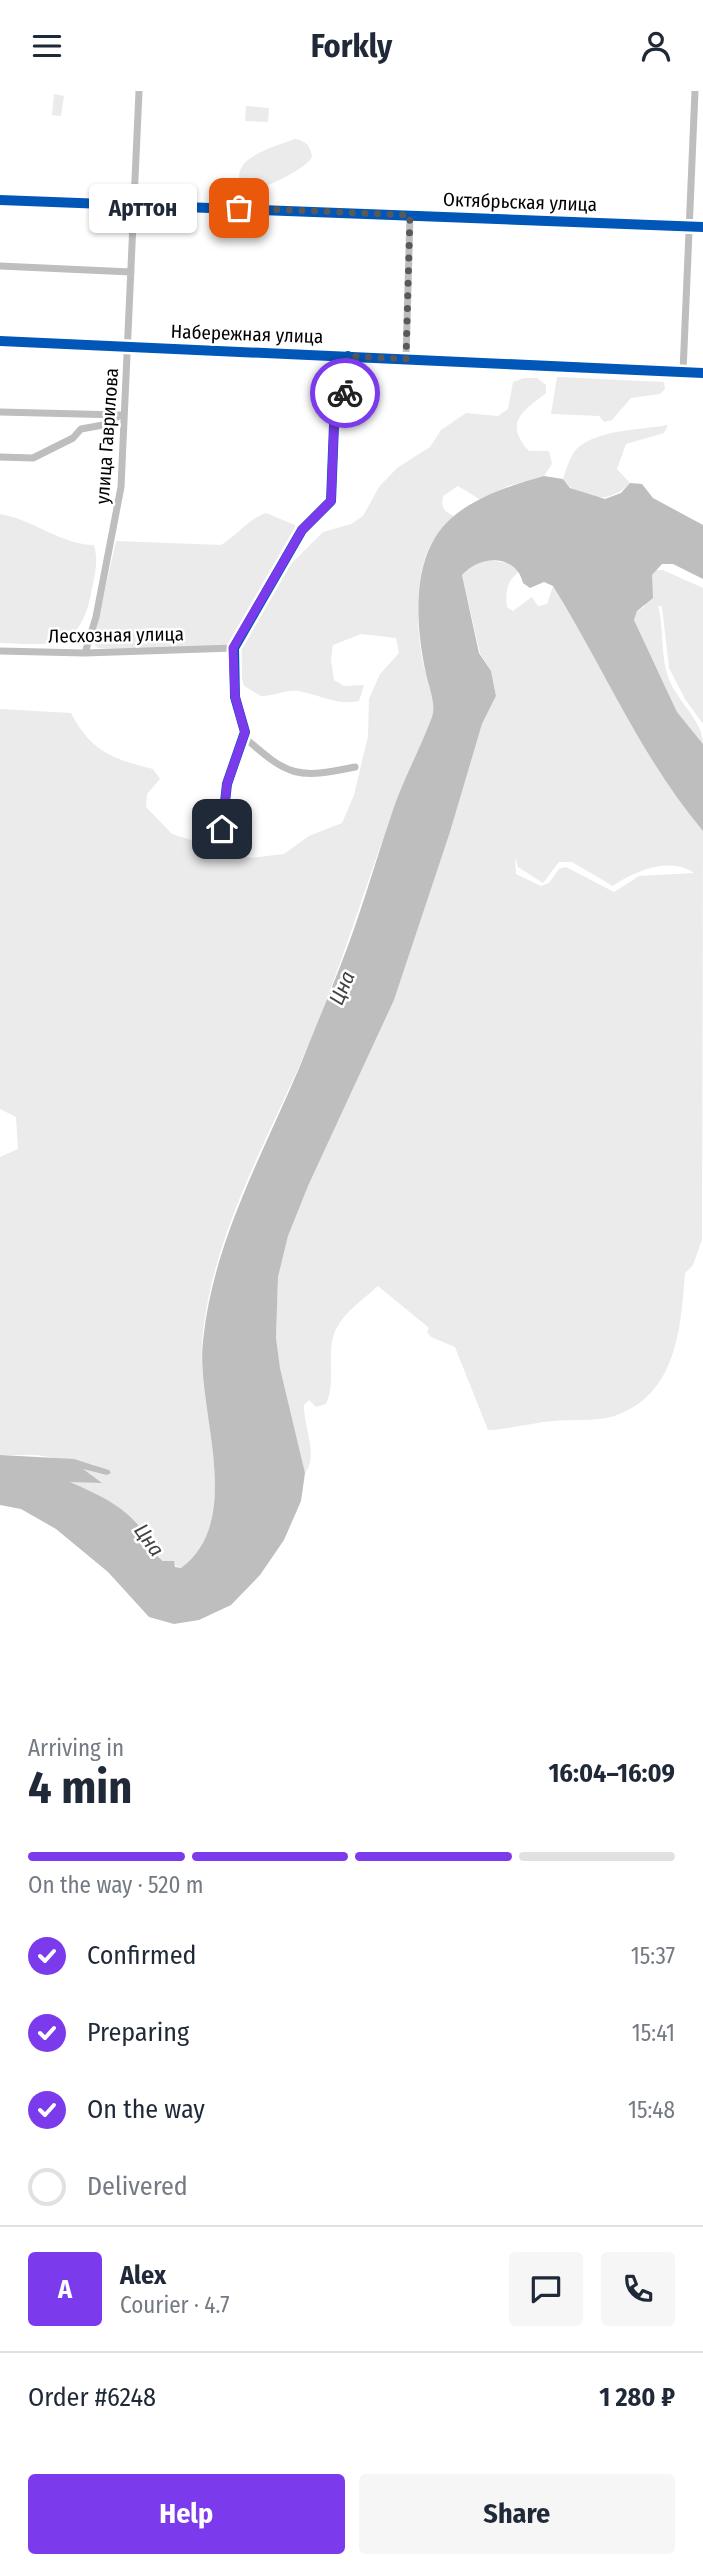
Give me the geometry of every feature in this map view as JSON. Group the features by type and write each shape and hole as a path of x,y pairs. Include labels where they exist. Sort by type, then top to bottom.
{"street":[{"name":"улица Гаврилова","path":"85,653 116,525 128,348 139,91"},
{"path":"683,372 695,91"},
{"name":"Октябрьская улица","path":"0,200 703,227"},
{"path":"406,359 410,215"},
{"path":"0,267 131,272"},
{"name":"Набережная улица","path":"0,341 703,373"},
{"path":"222,829 227,784 245,732 235,697 233,648 302,530 331,501 334,425 345,399 348,356"},
{"path":"0,412 123,415"},
{"path":"0,457 33,458 73,438 81,429 103,425 123,415"},
{"name":"Лесхозная улица","path":"0,651 85,653 233,648"},
{"path":"244,737 261,753 296,773 310,776 355,767"}],"shaded area":[{"path":"54,94 64,96 61,116 52,115"},
{"path":"246,106 269,108 268,122 245,121"},
{"path":"295,139 307,144 311,153 312,157 303,167 260,188 250,188 240,181 243,165 249,159"},
{"path":"557,377 664,382 665,389 660,394 631,398 612,420 604,422 599,416 551,414"},
{"path":"524,378 537,378 546,385 546,393 524,411 517,424 517,432 529,451 549,451 552,464 544,476 508,486 481,500 458,486 443,496 444,508 454,516 434,539 426,555 418,601 423,663 434,707 432,723 395,806 323,1010 244,1188 217,1265 207,1304 202,1344 202,1371 214,1463 215,1494 211,1522 200,1547 181,1568 160,1559 144,1534 67,1481 101,1483 81,1468 96,1465 37,1455 0,1455 0,1157 18,1149 16,1117 0,1109 0,709 71,713 95,745 114,757 153,769 160,779 147,794 146,807 172,834 250,858 284,854 309,836 342,823 354,795 368,736 369,699 380,674 399,653 396,638 361,634 333,645 331,659 334,680 344,686 364,685 359,701 351,702 295,691 261,696 244,686 239,667 239,649 269,593 292,563 323,532 351,524 363,516 379,487 397,468 430,447 441,430 466,413 498,416 508,409 513,382"},
{"path":"668,425 664,433 626,444 617,469 630,483 622,490 605,497 587,496 570,487 563,479 570,460 581,445 612,433"},
{"path":"266,513 295,525 295,533 231,645 219,652 98,648 93,642 116,541 221,545"},
{"path":"0,514 24,521 70,541 94,545 96,563 86,613 79,627 70,636 48,643 0,643"},
{"path":"484,559 512,564 520,571 512,578 507,591 507,607 513,611 532,597 538,606 547,604 553,586 641,742 660,773 703,831 702,1240 693,1265 685,1273 678,1336 664,1375 637,1405 602,1419 553,1421 488,1430 455,1347 431,1337 427,1332 429,1328 378,1286 350,1311 336,1329 331,1347 331,1385 326,1404 316,1407 309,1400 304,1405 311,1449 309,1466 305,1473 280,1368 276,1338 278,1277 288,1236 308,1186 394,1000 450,832 482,724 496,696 491,671 480,653 462,575 472,564","holes":["515,857 518,867 543,883 559,862 572,862 613,886 652,867 674,866 694,873 639,876 614,892 566,867 559,869 549,883 541,886 516,874"]},
{"path":"656,570 663,570 703,588 703,724 685,699 669,668 662,607 658,605 668,676 676,693 696,721 703,744 677,712 634,620 637,611 644,607 652,575"}],"water":[{"name":"Цна","path":"544,476 563,479 570,488 605,499 621,493 630,483 642,484 653,498 703,525 703,579 673,564 662,564 652,575 653,598 637,611 634,620 677,712 703,744 703,831 660,773 641,742 553,586 544,582 530,588 523,583 513,567 497,560 478,563 462,575 479,653 491,671 496,696 482,724 450,832 394,1000 308,1186 288,1236 278,1277 276,1338 280,1368 305,1473 301,1501 284,1540 260,1575 231,1605 199,1620 174,1624 149,1617 108,1572 56,1529 21,1509 0,1505 0,1455 74,1459 109,1470 111,1473 107,1475 83,1469 102,1483 70,1482 121,1509 138,1524 154,1552 163,1561 174,1561 175,1567 181,1568 201,1547 211,1521 215,1492 214,1461 202,1368 208,1304 228,1234 335,980 394,807 432,717 433,700 422,654 418,605 426,557 441,529 466,507 497,491"}],"cycle path":[{"path":"0,200 703,227"},
{"path":"0,341 703,373"},
{"path":"222,829 227,784 245,732 235,697 234,648 302,530 331,501 334,425 345,399 348,356"}],"way so far":[{"path":"239,208 410,215 406,359 348,356 345,393"}],"place":[{"name":"Арттон","path":"239,208"}],"route":[{"path":"222,829 227,784 245,732 235,697 233,648 302,530 331,501 334,425 345,393"}]}
